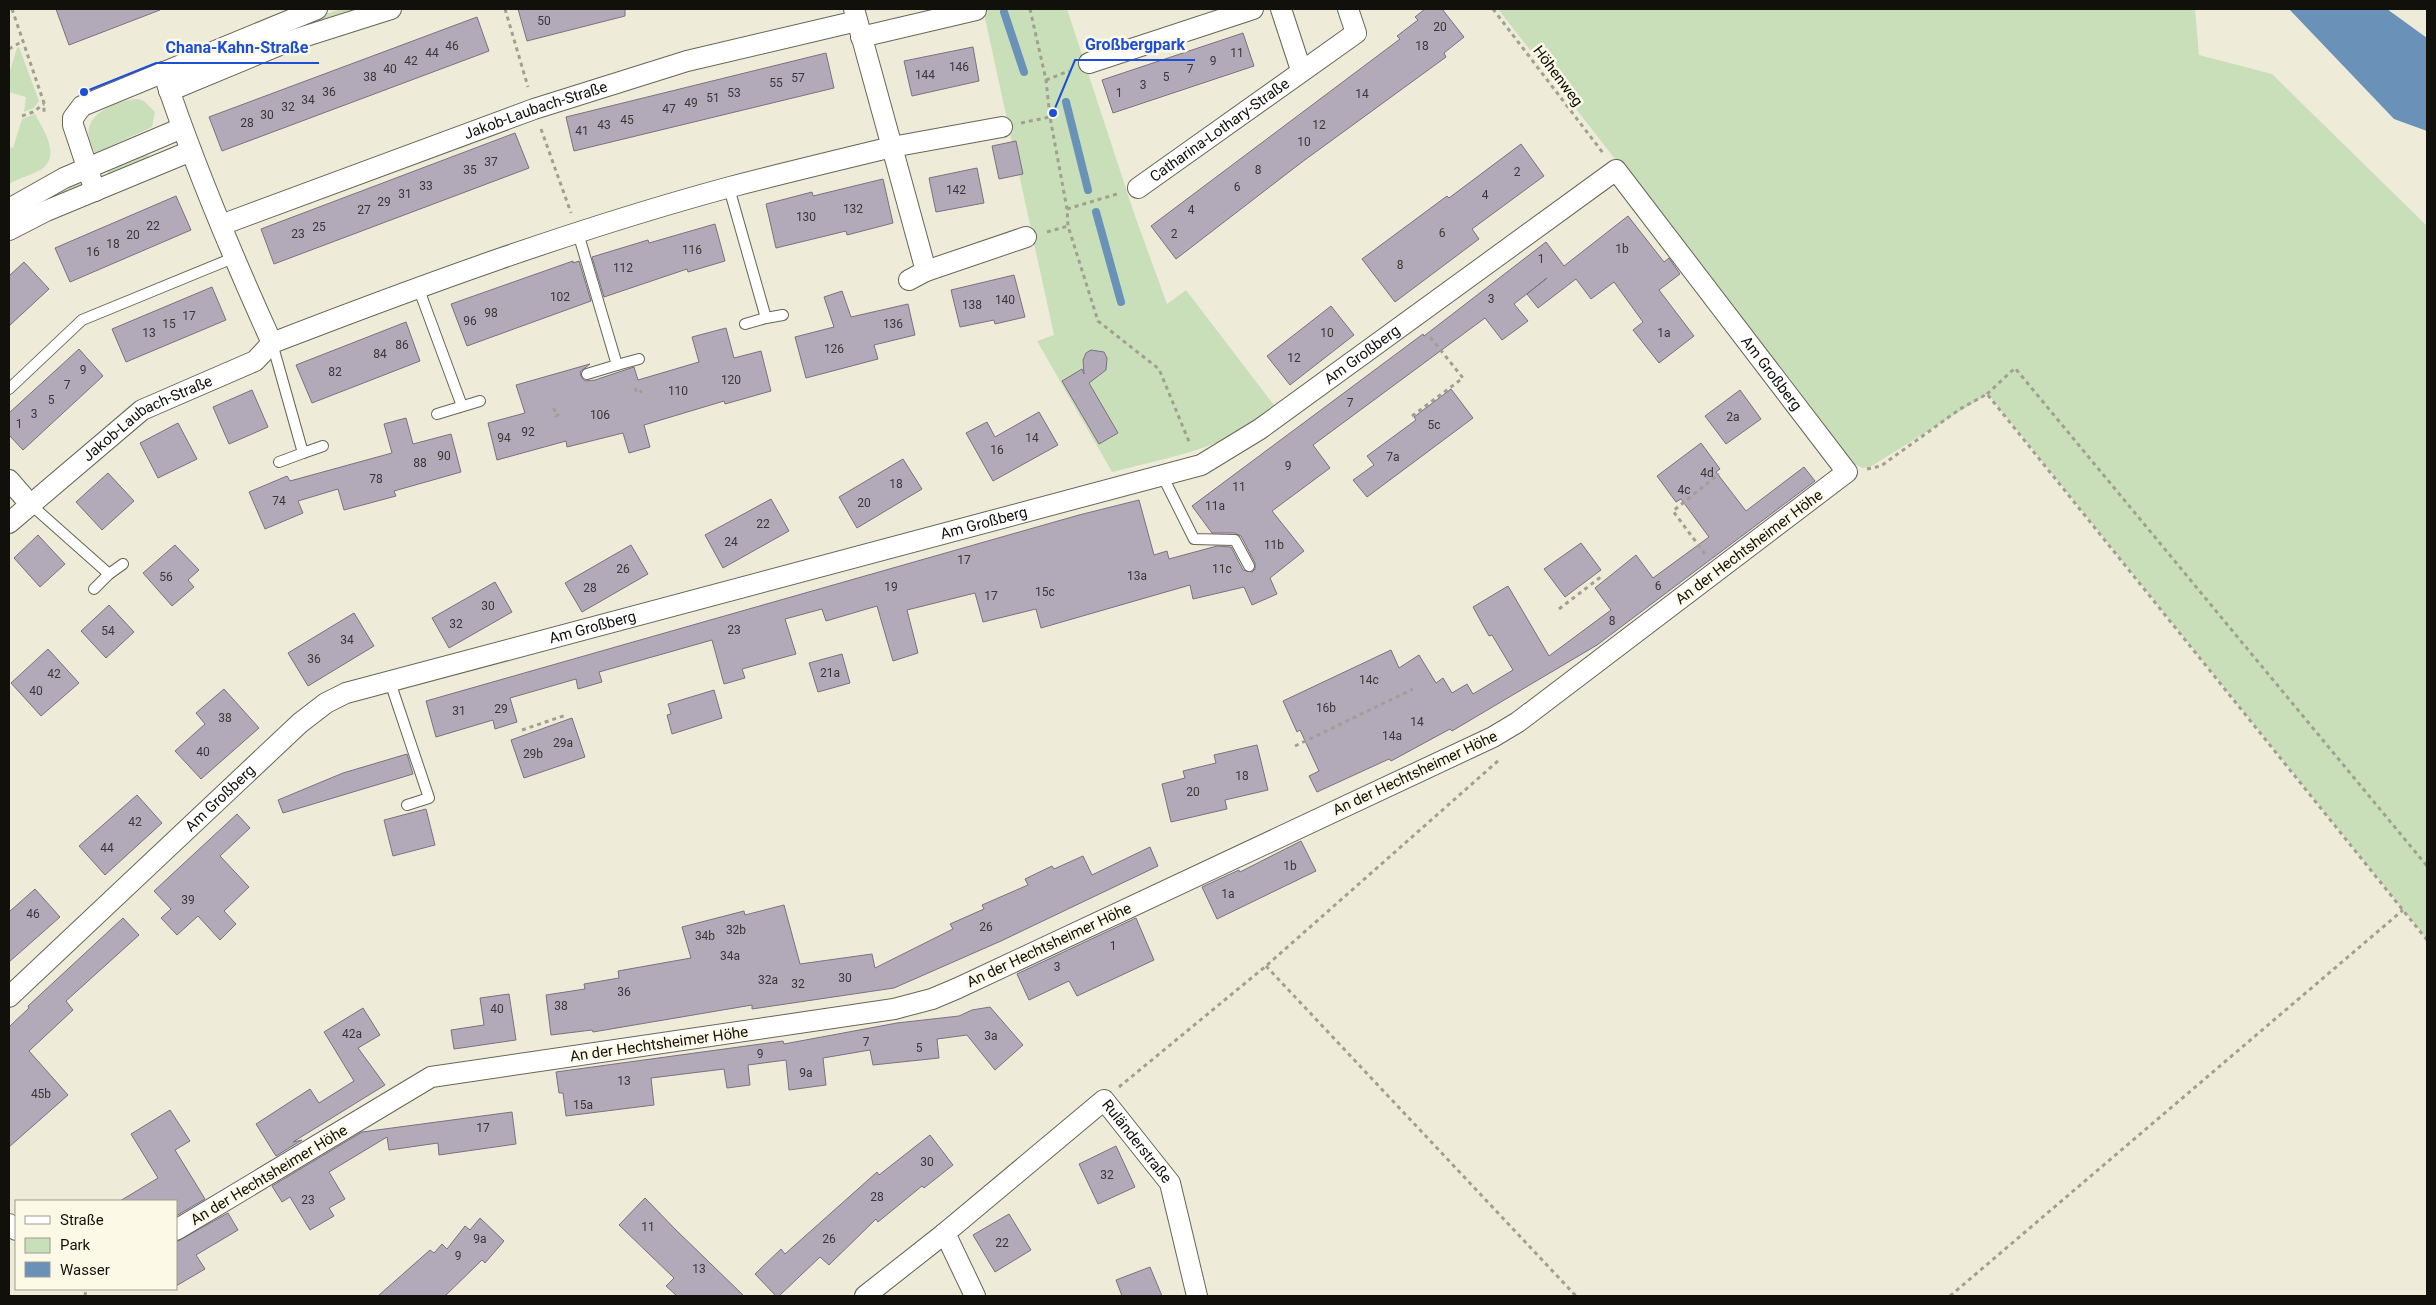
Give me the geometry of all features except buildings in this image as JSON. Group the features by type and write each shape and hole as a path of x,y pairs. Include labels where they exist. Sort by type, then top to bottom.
{"street":[{"path":"166,82 276,16 317,9"},
{"path":"95,191 73,125 73,118 82,106 166,82 391,9"},
{"path":"1089,63 1253,9"},
{"name":"Catharina-Lothary-Straße","path":"1280,9 1301,70"},
{"name":"Catharina-Lothary-Straße","path":"1138,188 1301,70 1356,33 1348,9"},
{"name":"Jakob-Laubach-Straße","path":"221,225 534,109 687,61 857,22 976,10"},
{"path":"276,16 287,42"},
{"path":"857,22 892,147 917,275 1026,237"},
{"path":"166,82 233,258 272,344"},
{"path":"9,209 64,178 182,128"},
{"name":"Jakob-Laubach-Straße","path":"9,523 29,503 142,410 254,361 272,344 418,287 578,234 729,188 892,147 1002,128"},
{"path":"9,230 46,211 191,151"},
{"name":"Am Großberg","path":"9,997 300,723 326,703 346,693 1200,465 1260,429 1616,170 1847,472"},
{"name":"An der Hechtsheimer Höhe","path":"178,1229 431,1077 894,1009 932,999 1493,737 1518,722 1847,472"},
{"path":"9,480 29,503"},
{"name":"Ruländerstraße","path":"864,1296 945,1233 1104,1100 1170,1183 1196,1296"},
{"path":"945,1233 975,1296"}],"lane":[{"path":"729,188 766,318"},
{"path":"578,234 617,365"},
{"path":"9,389 82,320 233,258"},
{"path":"418,287 462,406"},
{"path":"745,324 783,315"},
{"path":"272,344 303,453"},
{"path":"587,374 639,359"},
{"path":"436,414 480,401"},
{"path":"279,462 323,446"},
{"path":"1162,475 1194,539 1236,540 1250,566"},
{"path":"29,503 109,574"},
{"path":"94,589 109,574 123,564"},
{"path":"390,682 429,798 407,805"}],"path":[{"path":"12,9 44,103 44,114"},
{"path":"505,9 534,109 578,234"},
{"path":"1030,9 1046,80 1050,117 1071,235 1098,320 1159,369 1200,465"},
{"name":"Höhenweg","path":"1493,9 1606,157"},
{"path":"9,48 24,40"},
{"path":"22,116 33,112 44,103"},
{"path":"1002,128 1050,117"},
{"path":"1067,209 1138,188"},
{"path":"1412,416 1463,378 1414,317"},
{"path":"1847,472 1881,466 1960,409 1987,394 2015,368 2427,866"},
{"path":"635,388 637,393 642,391"},
{"path":"1987,394 2427,940"},
{"path":"554,408 556,416 559,414"},
{"path":"1718,571 1673,511 1719,474"},
{"path":"1559,609 1602,576"},
{"path":"1295,746 1413,689"},
{"path":"522,730 566,715"},
{"path":"1104,1100 1266,966 1506,754"},
{"path":"1950,1296 2403,910"},
{"path":"1266,966 1576,1296"}],"green space":[{"path":"340,9 359,9 303,29 302,23"},
{"path":"983,9 1067,9 1135,216 1167,304 1186,290 1274,405 1232,435 1191,452 1112,472 1037,341 1054,335"},
{"path":"1498,9 2195,9 2199,55 2272,74 2427,226 2427,939 1988,394 1870,467 1863,468 1852,463"},
{"path":"19,47 39,101 34,108 24,112 26,97 9,92 9,74 17,48"},
{"path":"138,99 144,101 155,112 152,127 95,153 89,137 92,121 97,115 113,105"},
{"path":"35,114 49,142 50,157 42,169 9,184 9,147 13,148 22,119"},
{"path":"147,153 150,160 110,178 107,171"},
{"path":"80,182 83,190 9,215 33,202"}],"water":[{"path":"2289,9 2387,9 2427,38 2427,131 2394,119"}],"waterway":[{"path":"1004,12 1024,72"},
{"path":"1066,102 1088,190"},
{"path":"1096,212 1121,302"}],"place":[{"name":"Chana-Kahn-Straße","path":"84,92"},
{"name":"Großbergpark","path":"1053,113"}]}
